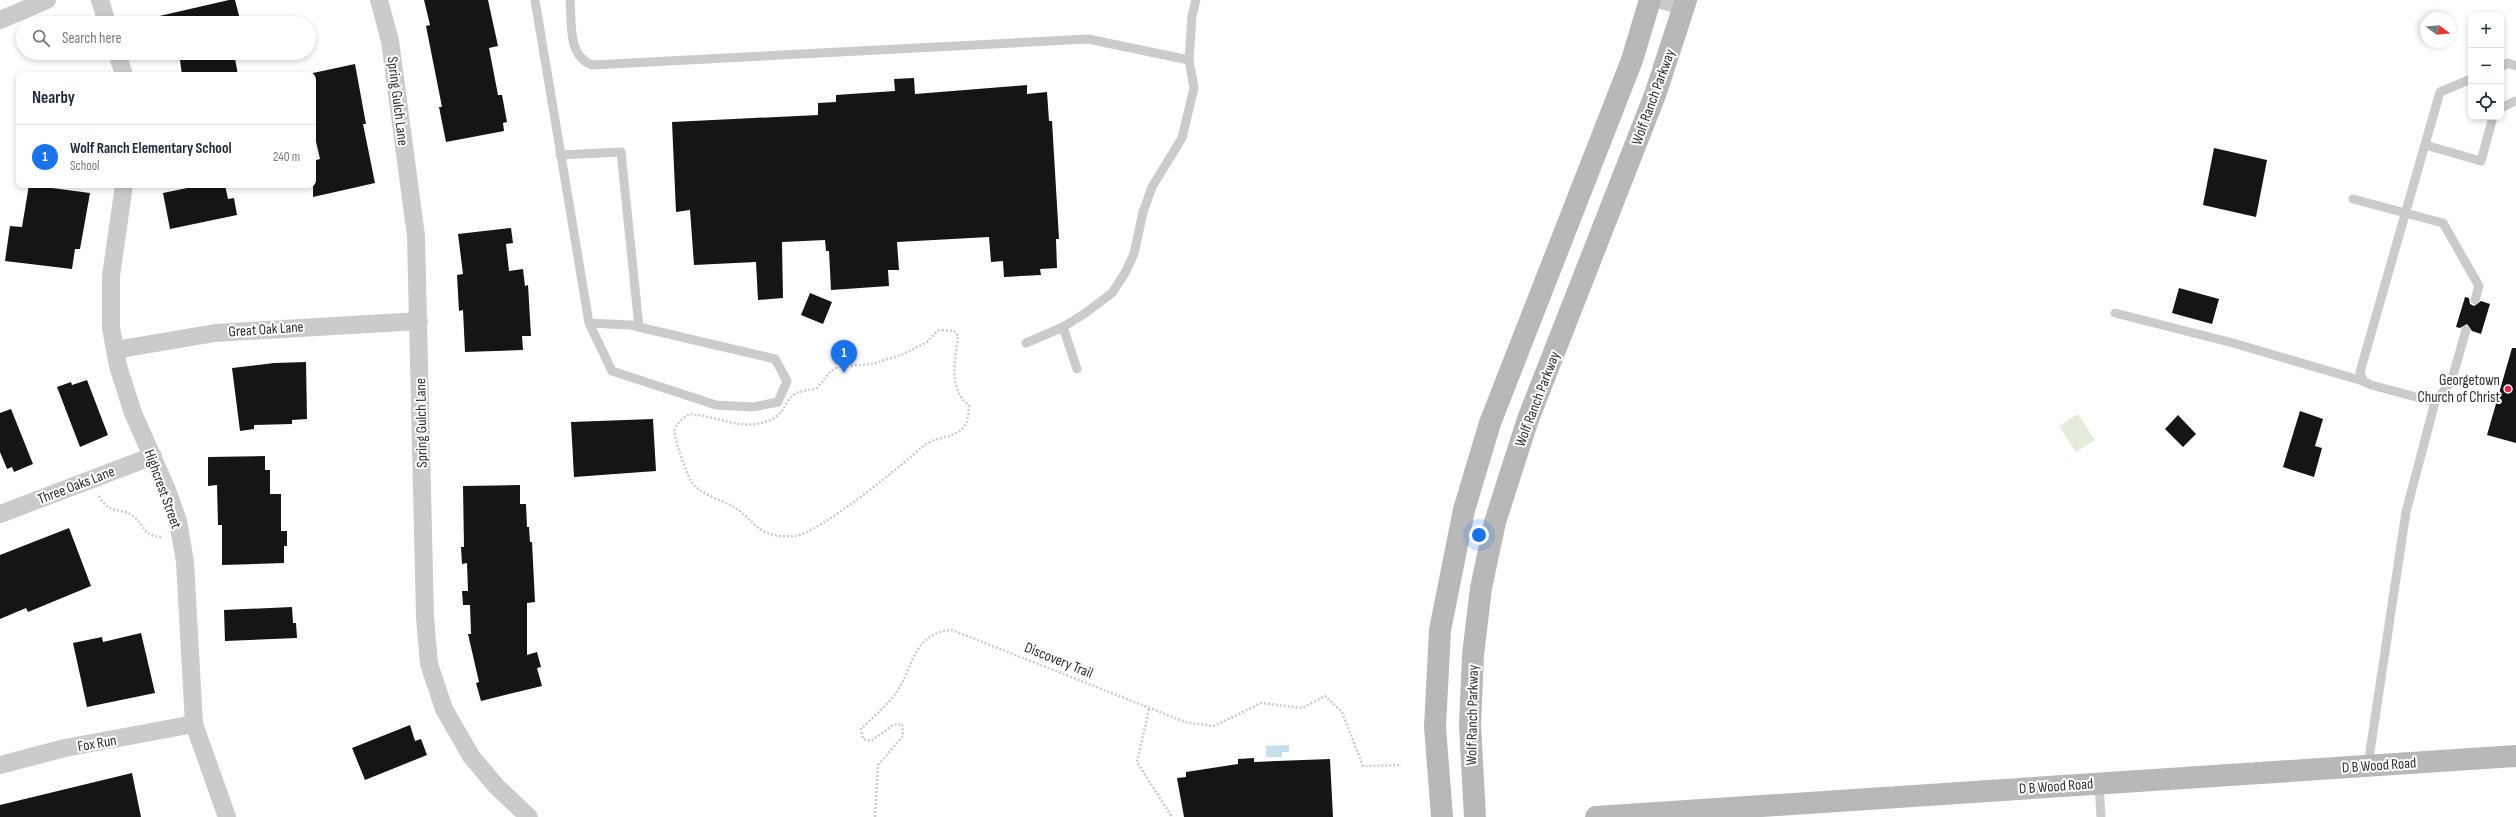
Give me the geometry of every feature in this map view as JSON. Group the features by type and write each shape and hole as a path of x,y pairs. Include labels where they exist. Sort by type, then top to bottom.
{"street":[{"path":"0,20 47,0"},
{"path":"100,0 105,16"},
{"name":"Spring Gulch Lane","path":"379,0 390,41 416,236 425,617 429,664 444,709 471,756 496,786 529,817"},
{"path":"1442,817 1435,727 1438,657 1444,602 1464,510 1490,423 1632,60 1650,0"},
{"path":"1661,0 1685,3"},
{"name":"Wolf Ranch Parkway","path":"1475,817 1470,725 1473,655 1481,588 1495,522 1528,419 1655,94 1685,3"},
{"path":"119,60 123,72"},
{"name":"Highcrest Street","path":"124,188 111,276 111,328 115,350 133,413 153,456 178,521 185,562 194,724 227,817"},
{"name":"Great Oak Lane","path":"115,350 215,333 419,322"},
{"name":"Three Oaks Lane","path":"0,514 153,456"},
{"name":"Fox Run","path":"0,765 65,748 194,724"},
{"name":"D B Wood Road","path":"1596,817 1805,807 2099,784 2516,756"}],"lane":[{"path":"535,0 589,323 612,371 625,377 716,405 753,406 778,402 787,381 775,359 639,327 589,323"},
{"path":"570,0 571,35 578,55 584,62 592,65 1088,39 1189,60"},
{"path":"1026,343 1063,327 1112,293 1128,267 1134,254 1143,212 1152,187 1182,138 1194,88 1189,60 1192,16 1196,0"},
{"path":"2504,65 2508,64 2516,66"},
{"path":"2363,381 2360,372 2440,92 2468,80"},
{"path":"2504,107 2515,102"},
{"path":"2425,145 2481,160 2492,120"},
{"path":"560,155 621,152 639,327"},
{"path":"2353,199 2442,223 2479,286 2475,300"},
{"path":"2115,313 2233,343 2435,402"},
{"path":"1063,327 1077,368"},
{"path":"2368,765 2406,512 2435,402 2451,382 2466,330"},
{"path":"2099,784 2101,817"}],"path":[{"path":"948,330 954,331 958,336 953,373 964,400 969,404 969,412 964,427 959,432 925,444 898,470 807,533 785,537 764,531 732,506 705,494 691,481 678,446 675,429 690,414 706,416 738,425 766,421 781,413 792,396 806,392 818,388 831,371 838,367 872,364 901,355 927,342 937,331 948,330"},
{"path":"99,496 103,504 113,511 124,511 134,517 146,532 153,536 162,537"},
{"name":"Discovery Trail","path":"875,817 878,765 904,736 902,724 893,725 871,741 863,739 861,729 898,690 909,663 927,638 940,631 952,630 1185,722 1214,726 1261,703 1302,708 1326,696 1342,712 1364,766 1402,765"},
{"path":"1150,709 1138,762 1172,817"}],"green space":[{"path":"2078,414 2095,440 2076,452 2059,426"}],"water":[{"path":"1289,745 1289,752 1282,752 1282,757 1266,757 1266,746"}],"building":[{"path":"229,0 235,0 239,16 159,16"},
{"path":"424,0 488,0 498,46 489,48 498,95 502,95 507,122 503,123 504,131 446,142 439,107 442,107 426,26 430,25"},
{"path":"180,60 235,60 237,72 182,72"},
{"path":"355,64 366,124 363,124 375,183 313,197 313,188 316,188 316,160 320,159 316,141 316,72"},
{"path":"914,78 915,94 1027,85 1027,94 1047,92 1049,121 1052,121 1059,239 1056,239 1057,268 1040,269 1041,275 1004,277 1003,261 991,262 989,237 897,242 899,270 888,270 889,286 831,290 829,251 826,251 825,240 782,242 783,298 758,300 756,262 694,265 690,210 676,212 672,122 818,115 818,103 836,102 836,95 895,91 894,79"},
{"path":"2214,148 2267,160 2256,217 2203,205"},
{"path":"28,188 52,188 90,193 80,249 75,249 72,269 5,261 10,226 22,227"},
{"path":"187,188 226,188 228,199 234,198 237,215 170,229 163,193"},
{"path":"511,228 513,243 506,244 509,271 523,269 525,286 528,285 531,336 522,336 523,350 465,352 463,310 459,311 457,275 463,274 458,234"},
{"path":"2179,288 2219,299 2212,324 2172,313"},
{"path":"810,293 832,302 823,324 801,315"},
{"name":"Georgetown Church of Christ","path":"2465,297 2469,298 2470,304 2474,306 2481,301 2490,304 2481,334 2472,331 2467,324 2460,328 2456,327"},
{"name":"Georgetown Church of Christ","path":"2512,348 2516,348 2516,443 2487,435"},
{"path":"306,362 307,419 292,420 292,424 254,425 254,429 240,431 232,368 274,363"},
{"path":"87,380 108,435 80,447 57,387 71,382 72,385"},
{"path":"11,409 33,464 14,472 12,467 7,469 0,452 0,413"},
{"path":"2300,411 2323,419 2315,446 2322,448 2314,477 2283,467"},
{"path":"2178,415 2196,434 2183,447 2165,429"},
{"path":"653,419 656,471 574,477 571,422"},
{"path":"265,456 265,470 270,470 270,494 281,494 281,531 287,531 287,546 284,546 284,563 222,565 222,525 218,525 217,485 208,486 208,457"},
{"path":"520,485 520,504 526,504 527,527 529,527 530,542 532,542 535,602 527,603 527,655 537,652 541,667 537,668 542,686 481,701 476,683 479,682 468,634 471,634 470,605 463,605 462,591 468,591 467,563 462,564 461,547 464,547 463,486"},
{"path":"69,528 91,586 28,612 26,608 0,619 0,555"},
{"path":"292,607 293,623 296,623 297,638 225,641 224,610"},
{"path":"141,633 155,693 87,707 73,643 102,637 103,642"},
{"path":"410,725 415,741 421,739 427,755 365,780 352,748"},
{"path":"1254,758 1254,762 1330,759 1333,817 1184,817 1177,778 1186,777 1186,772 1238,764 1238,759"},
{"path":"132,773 141,817 0,817 0,805"}],"place":[{"name":"Wolf Ranch Elementary School","path":"844,373"},
{"name":"Georgetown Church of Christ","path":"2508,389"}]}
